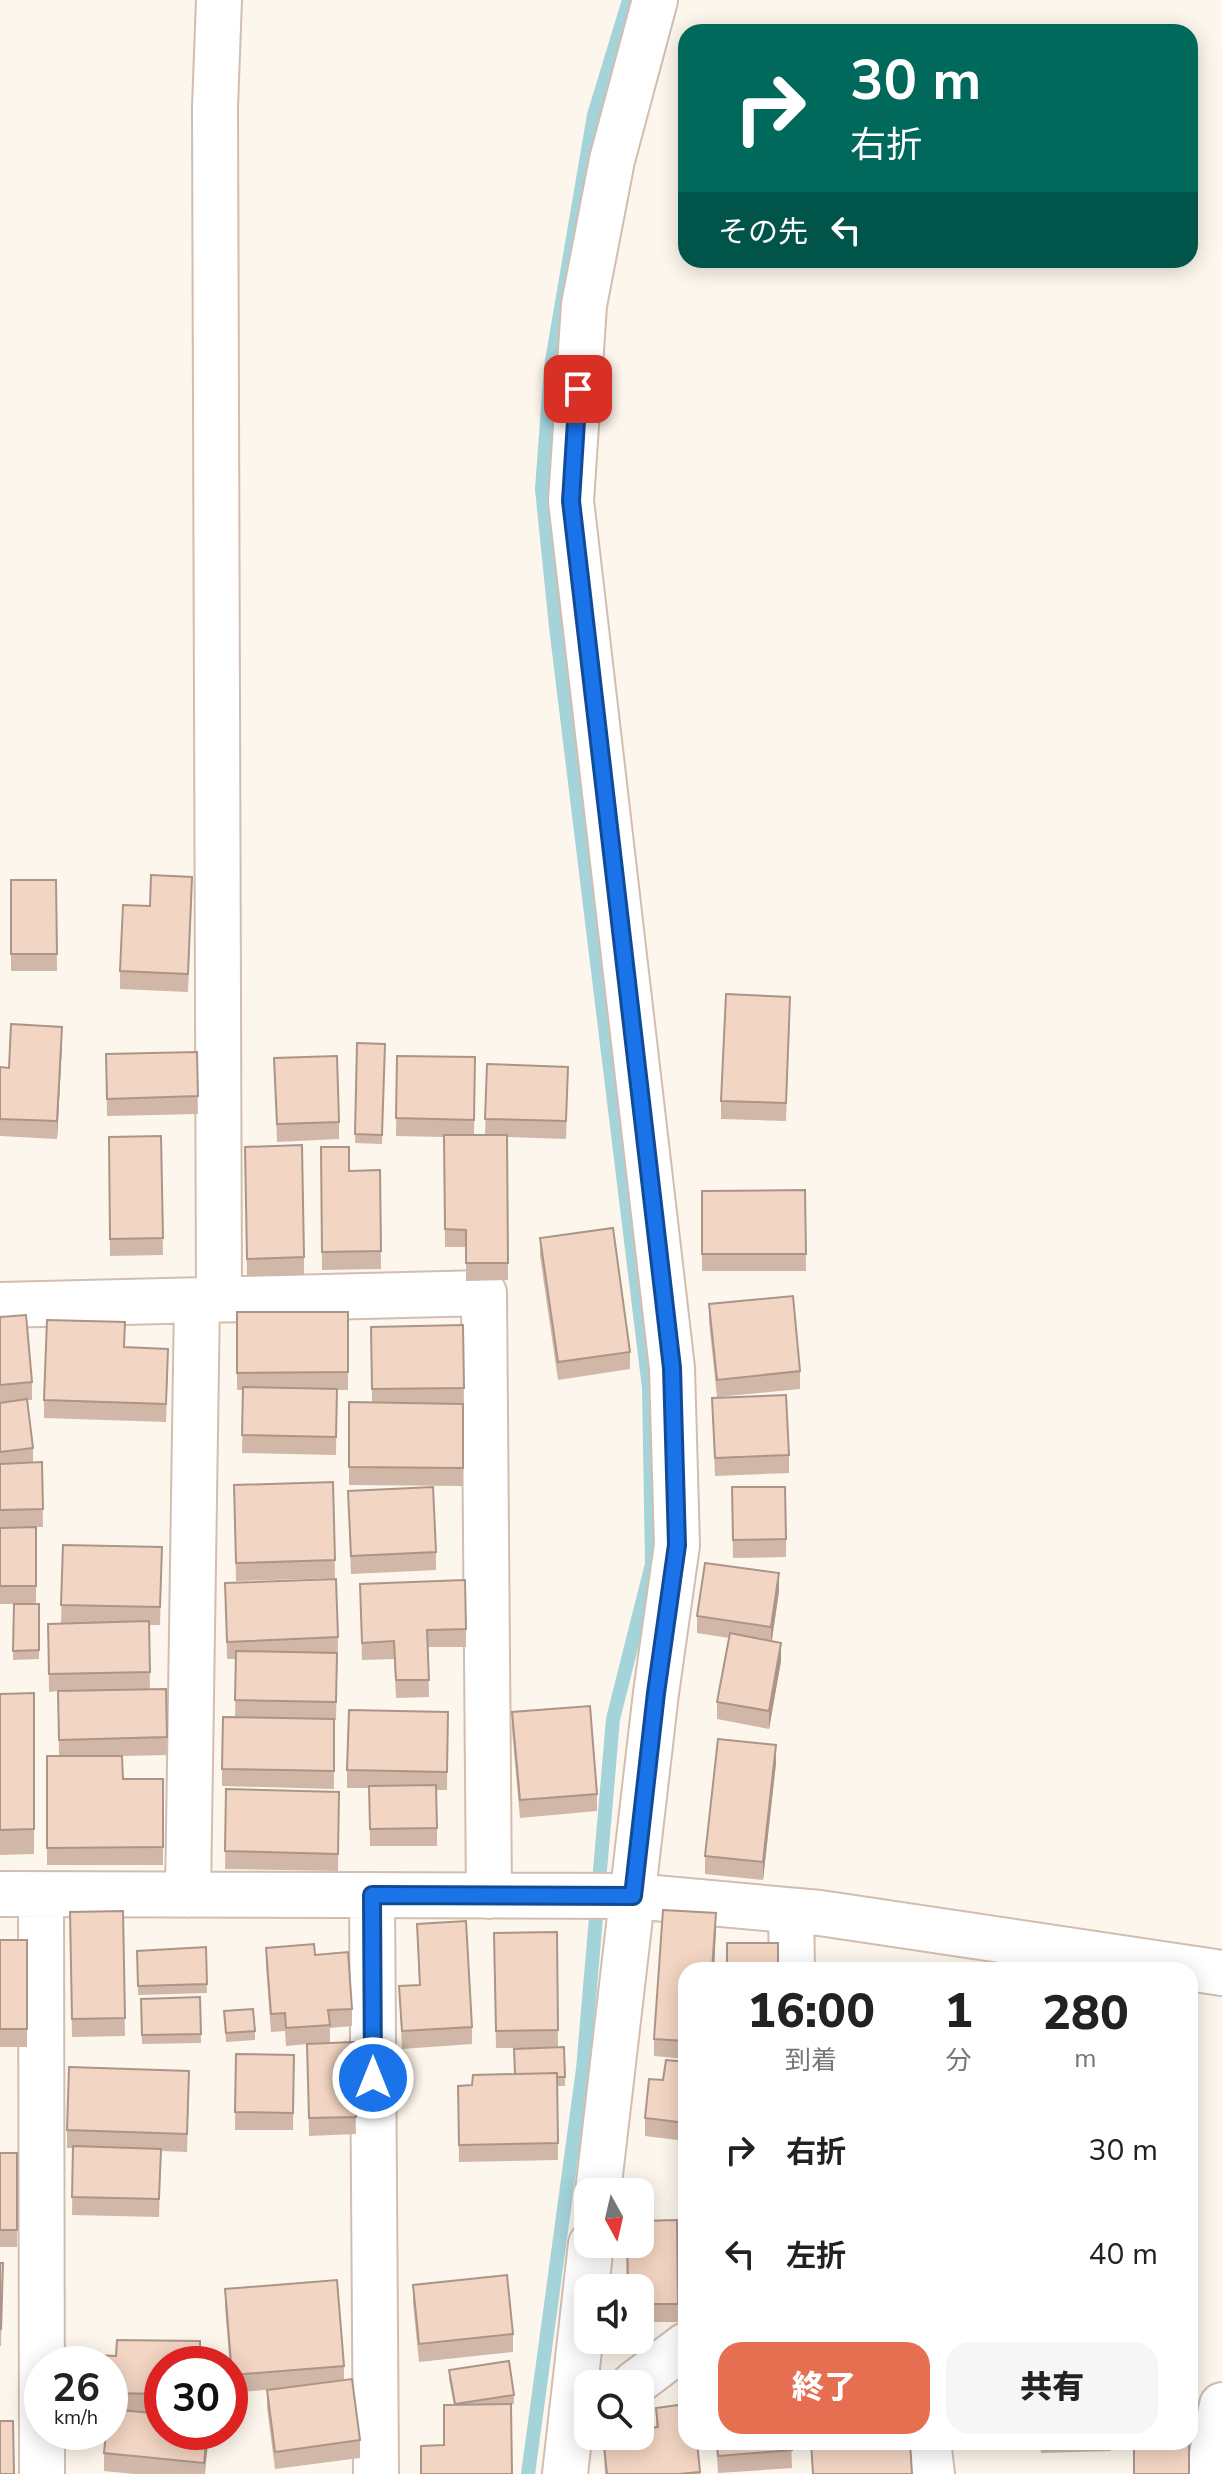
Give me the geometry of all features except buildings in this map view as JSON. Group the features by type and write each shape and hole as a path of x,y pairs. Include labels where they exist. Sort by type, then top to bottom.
{"street":[{"path":"188,1895 208,1300 215,171 219,0"},
{"path":"600,2178 656,1693 677,1545 672,1368 571,501 584,305 612,160 655,0"},
{"path":"0,1305 484,1293 489,1896"},
{"path":"42,2474 20,1894 633,1896 791,1911 1146,1962"},
{"path":"372,1895 376,2474"},
{"path":"791,1911 792,1962"},
{"path":"1198,1970 1222,1973"},
{"path":"580,2370 590,2258"},
{"path":"653,2370 678,2351"},
{"path":"1208,2474 1222,2405"},
{"path":"929,2450 932,2474"}],"waterway":[{"path":"528,2474 583,2069 613,1719 652,1564 649,1388 556,627 542,489 551,367 594,115 629,0"}],"route":[{"path":"373,2078 372,1895 633,1896 656,1693 677,1545 672,1368 571,501 578,389"}]}
